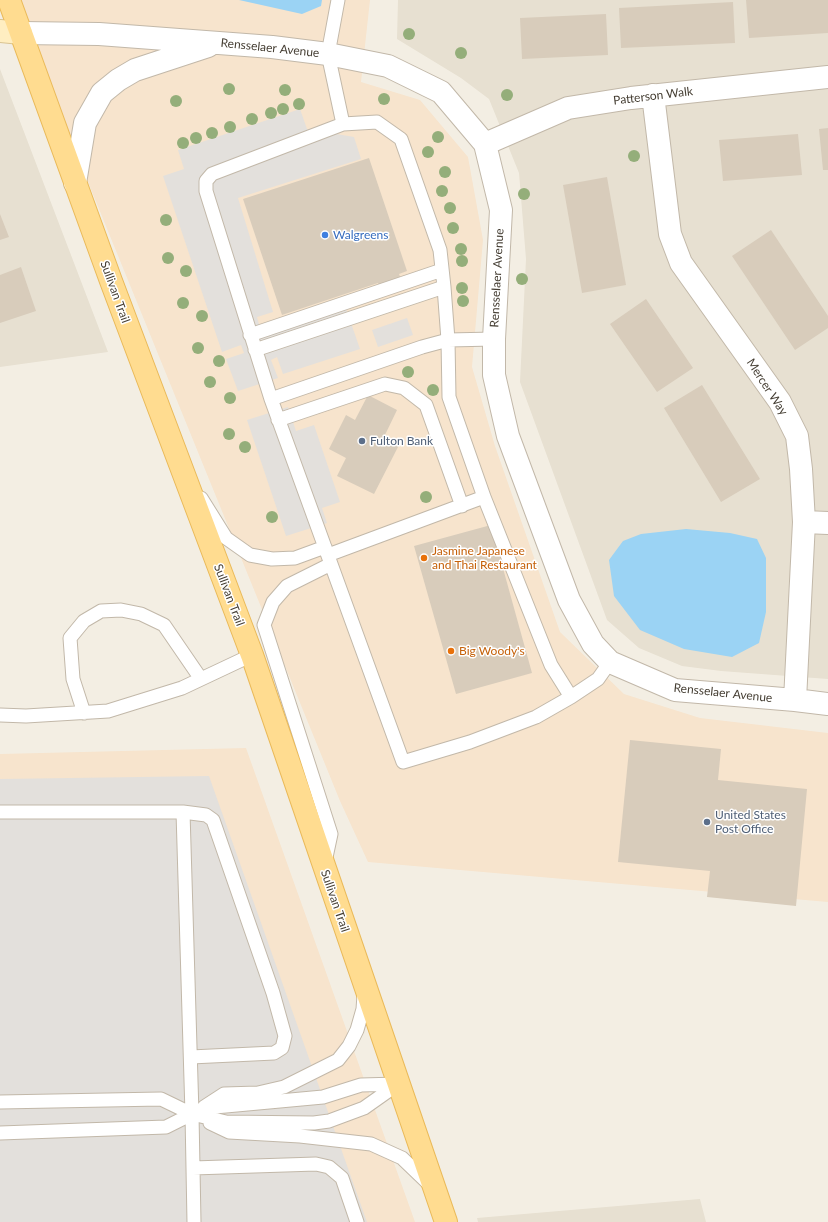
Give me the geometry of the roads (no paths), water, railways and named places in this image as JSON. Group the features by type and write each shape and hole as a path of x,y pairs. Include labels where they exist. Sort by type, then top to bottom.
{"main road":[{"name":"Sullivan Trail","path":"9,0 10,32 75,183 252,655 365,989 446,1222"}],"street":[{"name":"Rensselaer Avenue","path":"10,32 99,34 219,42 328,54 388,66 442,92 485,144 502,210 494,339 494,375 508,436 569,600 593,644 610,662 675,690 828,704"},
{"path":"75,183 85,123 102,93 118,80 135,70 219,42"},
{"name":"Patterson Walk","path":"485,144 568,108 653,95 828,77"},
{"name":"Mercer Way","path":"653,95 670,234 681,263 780,402 796,436 801,469 804,522 795,700"},
{"path":"804,522 828,523"}],"lane":[{"path":"338,0 328,54 343,124"},
{"path":"572,697 551,665 484,497 449,397 448,340 440,250 402,139 376,122 343,124 212,174 206,180 206,191 270,399 404,762 470,742 536,717 572,697 598,679 610,662"},
{"path":"250,335 442,270"},
{"path":"255,350 444,287"},
{"path":"270,399 422,346 448,340 494,339"},
{"path":"278,420 385,384 404,388 426,405 462,506"},
{"path":"180,463 226,538 250,555 272,559 328,555 484,497"},
{"path":"324,868 331,834 264,625 273,602 287,586 328,555"},
{"path":"84,713 73,678 70,638 84,621 101,611 121,610 140,614 164,625 201,679"},
{"path":"0,715 26,716 108,711 182,688 252,655"},
{"path":"0,812 183,812 206,815 213,820 273,993 285,1036 282,1048 274,1053 190,1056"},
{"path":"183,812 194,1222"},
{"path":"0,1133 166,1127 192,1114 224,1094 258,1093 284,1087 338,1060 349,1046 357,1030 363,1009 365,989"},
{"path":"192,1114 215,1107 323,1096 361,1085 398,1084"},
{"path":"192,1114 226,1122 322,1122 364,1108 398,1084"},
{"path":"0,1102 161,1099 229,1132 305,1136 371,1144 402,1158 423,1176 436,1194"},
{"path":"193,1168 316,1164 329,1167 342,1178 357,1222"}],"water":[{"path":"239,0 322,0 321,6 302,14"},
{"path":"686,529 730,533 757,539 766,558 766,612 759,643 732,657 684,649 640,630 614,596 609,560 623,541 641,534"}],"place":[{"name":"Walgreens","path":"325,235"},
{"name":"Fulton Bank","path":"362,441"},
{"name":"Jasmine Japanese and Thai Restaurant","path":"424,558"},
{"name":"Big Woody's","path":"451,651"},
{"name":"United States Post Office","path":"707,822"}]}
